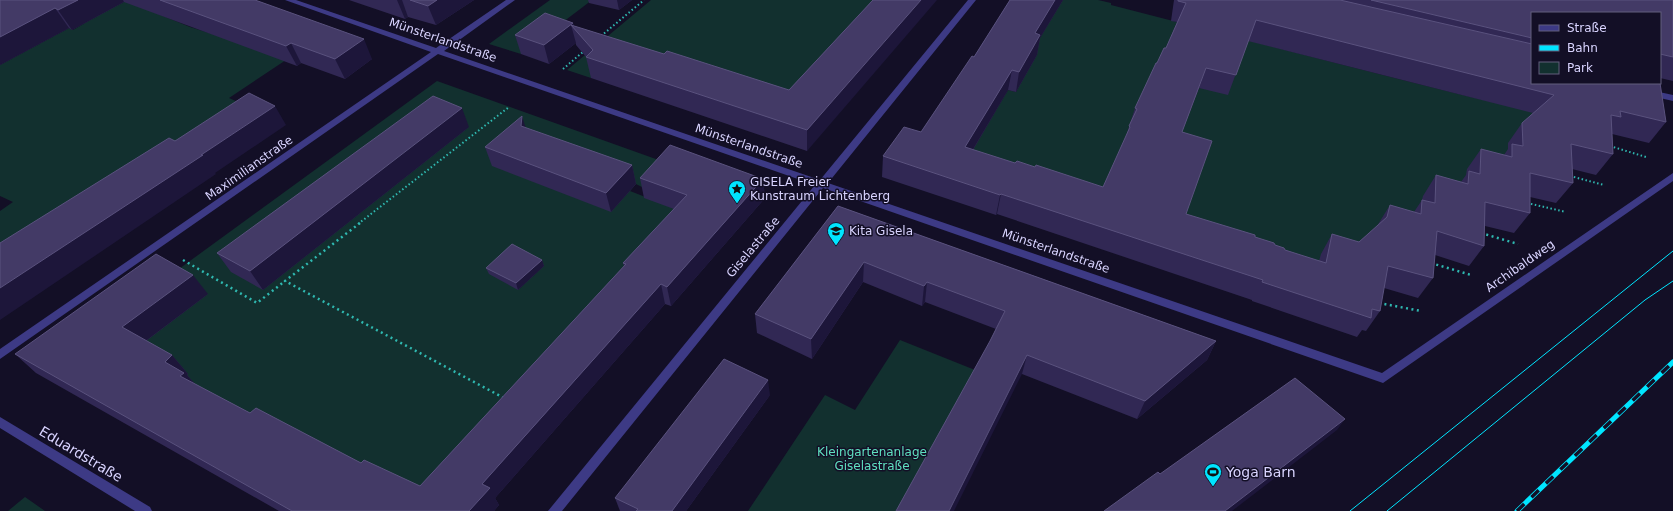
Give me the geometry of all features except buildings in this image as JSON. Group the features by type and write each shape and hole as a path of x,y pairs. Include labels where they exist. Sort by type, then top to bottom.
{"street":[{"name":"Münsterlandstraße","path":"289,0 1383,378"},
{"name":"Maximilianstraße","path":"0,355 511,0"},
{"name":"Giselastraße","path":"554,511 972,0"},
{"path":"1645,91 1673,98"},
{"name":"Archibaldweg","path":"1383,378 1673,176"},
{"name":"Eduardstraße","path":"0,422 146,511"}],"path":[{"path":"598,39 644,0"},
{"path":"563,69 586,49"},
{"path":"183,260 257,303 509,107"},
{"path":"1610,146 1646,157"},
{"path":"1569,175 1604,185"},
{"path":"1520,201 1566,212"},
{"path":"1477,232 1518,244"},
{"path":"1428,262 1471,275"},
{"path":"285,281 504,399 509,393"},
{"path":"1374,302 1421,311"}],"green space":[{"path":"124,0 190,27 289,58 229,98 260,112 0,274 0,211 13,202 0,196 0,65 69,28 73,30"},
{"path":"550,0 592,0 521,54 489,44"},
{"path":"651,0 891,0 794,106 613,57 591,78 567,70"},
{"path":"1062,0 1098,0 1111,3 1111,5 1286,50 1579,123 1508,166 1421,223 1371,253 1314,283 962,168 1008,90 1016,92 1031,53"},
{"path":"437,81 667,163 650,191 636,184 630,191 681,211 427,509 265,431 135,345 172,274"},
{"name":"Kleingartenanlage Giselastraße","path":"900,340 980,372 903,511 748,511 825,395 855,410"},
{"path":"25,497 45,511 8,511"}],"tram line":[{"path":"1350,511 1673,251"},
{"path":"1387,511 1645,300 1673,281"}],"railway":[{"path":"1517,511 1673,362"}],"place":[{"name":"GISELA Freier Kunstraum Lichtenberg","path":"737,204"},
{"name":"Kita Gisela","path":"836,246"},
{"name":"Yoga Barn","path":"1213,487"}]}
